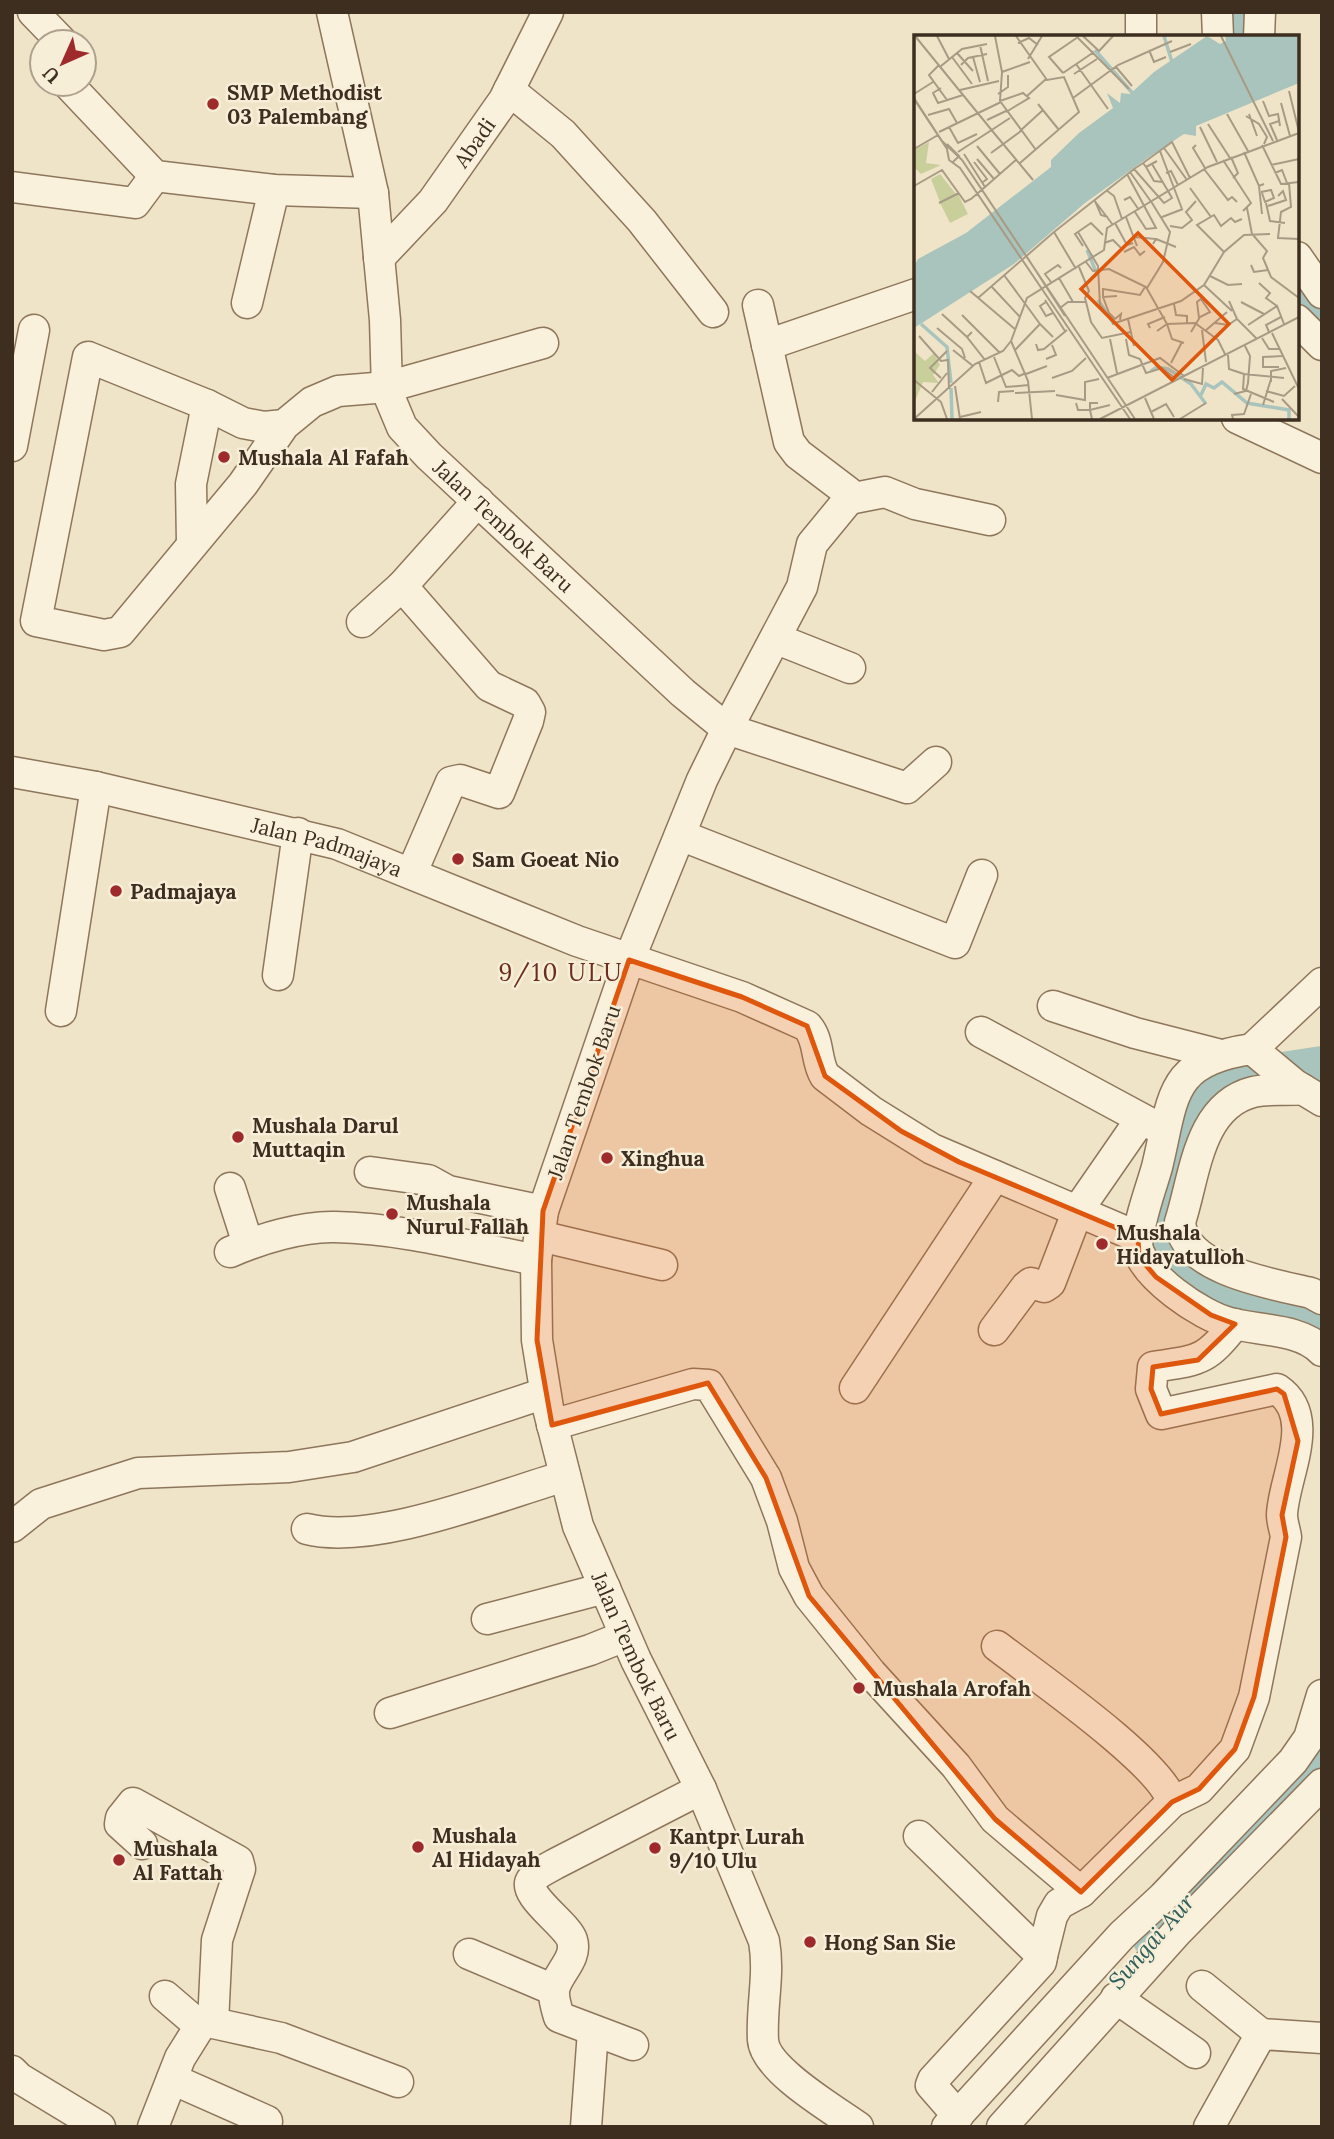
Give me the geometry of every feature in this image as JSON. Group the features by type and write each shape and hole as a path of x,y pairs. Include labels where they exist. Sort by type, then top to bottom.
{"street":[{"path":"33,12 48,28"},
{"name":"Jalan Tembok Baru","path":"332,12 373,193 390,406 402,427 478,502 683,693 727,729 629,960 540,1236 537,1340 552,1425 578,1526 605,1588 609,1642 695,1792 764,1941 768,1964 763,2039 765,2050 773,2063 786,2074 858,2127"},
{"name":"Abadi","path":"379,258 433,201 509,90 548,12"},
{"path":"1141,12 1141,35"},
{"path":"1217,12 1218,35"},
{"path":"1259,35 1260,12"},
{"path":"509,90 563,134 642,221 713,312"},
{"path":"81,98 155,176 274,190 373,193"},
{"path":"12,187 135,203 155,176"},
{"path":"247,303 274,190"},
{"path":"1299,260 1322,293"},
{"path":"767,345 914,294"},
{"path":"758,305 789,442 798,454 848,492 849,499"},
{"path":"1299,322 1322,345"},
{"path":"12,446 34,330"},
{"path":"284,425 264,427 243,423 207,405 88,357 24,618 114,635 243,484 284,425 312,402 338,391 387,387 542,343"},
{"path":"192,543 191,484 207,405"},
{"path":"1241,420 1322,458"},
{"path":"936,762 907,788 727,729 777,639 802,587 812,544 849,499 885,492 915,504 990,520"},
{"path":"362,622 402,586 478,502"},
{"path":"402,586 489,686 525,703 530,712 499,793 460,779 451,782 412,872"},
{"path":"777,639 850,668"},
{"name":"Jalan Padmajaya","path":"12,772 96,787 298,833 412,872 629,960 742,997 807,1026 814,1034 818,1065 825,1076 922,1143 1138,1237"},
{"path":"61,1011 96,787"},
{"path":"278,975 298,833"},
{"path":"680,835 955,943 982,875"},
{"path":"1257,1053 1322,983"},
{"path":"1053,1006 1217,1054 1257,1053 1306,1091"},
{"path":"981,1032 1152,1125"},
{"path":"994,1330 1026,1287 1031,1283 1044,1287 1050,1283 1078,1210 1152,1125 1189,1074 1217,1054"},
{"path":"1306,1091 1270,1090 1245,1095 1227,1104 1211,1122 1202,1142 1180,1222 1181,1231 1196,1253 1223,1268 1311,1293 1322,1299"},
{"path":"1152,1125 1158,1163 1138,1237 1139,1257 1156,1278 1211,1315 1235,1324 1305,1339 1322,1350"},
{"path":"370,1172 428,1180 540,1236"},
{"path":"855,1388 995,1176"},
{"path":"230,1188 239,1248 333,1226 401,1234 540,1236 662,1265"},
{"path":"1235,1324 1214,1350 1198,1360 1153,1367 1151,1389 1161,1414 1277,1389 1284,1394 1294,1416 1298,1441 1282,1515 1286,1537 1254,1697 1235,1749 1199,1789 1172,1801 1082,1892 1059,1904 1052,1916 1041,1962 933,2080 931,2085 953,2122 1113,1945 1163,1897 1293,1761 1316,1731 1322,1695"},
{"path":"552,1425 693,1384 709,1385 766,1478 782,1521 794,1568 809,1596 871,1673 956,1766 995,1819 1082,1892"},
{"path":"12,1527 41,1504 138,1473 289,1467 353,1457 545,1393"},
{"path":"307,1529 362,1531 418,1520 565,1476"},
{"path":"487,1619 605,1588"},
{"path":"390,1713 609,1642"},
{"path":"997,1646 1123,1745 1169,1790 1172,1801"},
{"path":"1002,2127 1116,1998 1322,1784"},
{"path":"633,2045 559,2017 554,1990 571,1958 573,1942 568,1932 532,1894 530,1885 532,1878 555,1864 695,1792"},
{"path":"142,1844 120,1824 121,1818 133,1802 238,1861 240,1869 218,1940 207,2024 186,2047 153,2127"},
{"path":"919,1836 1042,1956"},
{"path":"469,1954 554,1990"},
{"path":"1202,1986 1261,2034 1322,2038"},
{"path":"165,1996 207,2024 281,2038 398,2082"},
{"path":"1116,1998 1195,2053"},
{"path":"586,2127 593,2031"},
{"path":"1209,2127 1261,2034"},
{"path":"12,2071 96,2126"},
{"path":"172,2079 267,2121 266,2127"}],"highlighted area":[{"path":"629,960 742,997 807,1026 825,1076 901,1131 959,1162 1138,1237 1139,1257 1156,1277 1211,1315 1235,1324 1198,1360 1153,1367 1151,1389 1161,1414 1277,1389 1284,1394 1298,1441 1282,1515 1286,1537 1254,1697 1235,1749 1199,1789 1172,1802 1081,1892 995,1819 809,1596 766,1478 708,1383 552,1425 537,1340 543,1211"}],"waterway":[{"name":"Sungai Aur","path":"1242,12 1243,35"},
{"name":"Sungai Aur","path":"1299,290 1322,312"},
{"name":"Sungai Aur","path":"1322,1065 1264,1074 1228,1086 1205,1106 1189,1135 1167,1242 1185,1276 1233,1300 1273,1308 1322,1329"},
{"name":"Sungai Aur","path":"1152,1940 1211,1873 1322,1762"}],"place":[{"name":"SMP Methodist 03 Palembang","path":"213,104"},
{"name":"Mushala Al Fafah","path":"224,457"},
{"name":"Sam Goeat Nio","path":"458,859"},
{"name":"Padmajaya","path":"116,891"},
{"name":"Mushala Darul Muttaqin","path":"238,1137"},
{"name":"Xinghua","path":"607,1158"},
{"name":"Mushala Nurul Fallah","path":"392,1214"},
{"name":"Mushala Hidayatulloh","path":"1102,1244"},
{"name":"Mushala Arofah","path":"859,1688"},
{"name":"Mushala Al Hidayah","path":"418,1847"},
{"name":"Kantpr Lurah 9/10 Ulu","path":"655,1848"},
{"name":"Mushala Al Fattah","path":"119,1860"},
{"name":"Hong San Sie","path":"810,1942"}],"district":[{"name":"9/10 ULU","path":"561,972"}]}
